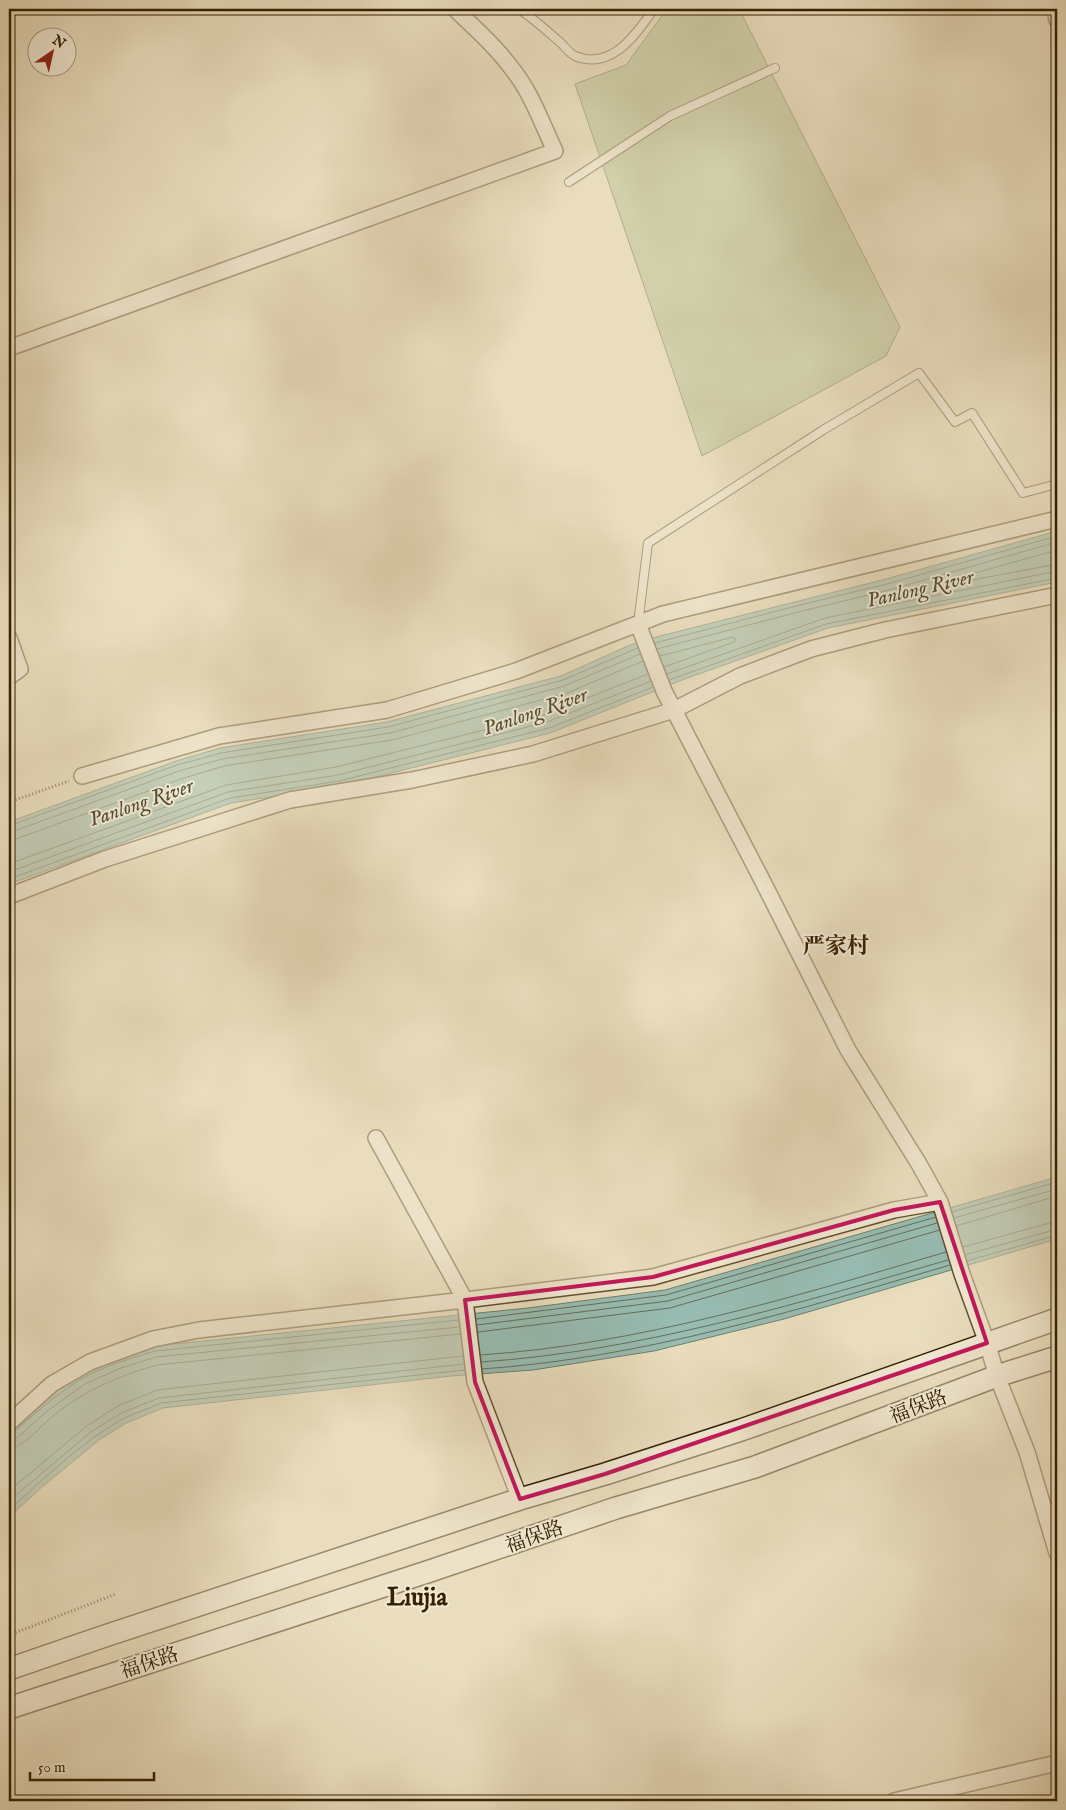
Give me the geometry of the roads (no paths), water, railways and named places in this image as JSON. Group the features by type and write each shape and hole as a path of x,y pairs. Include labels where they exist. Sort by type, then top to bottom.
{"main road":[{"name":"福保路","path":"9,1669 520,1499 741,1430 1057,1319"},
{"name":"福保路","path":"9,1708 430,1571 616,1508 755,1467 997,1376 1057,1357"}],"street":[{"path":"9,348 555,152 530,97 514,70 455,9"},
{"path":"1055,9 1057,20"},
{"path":"82,776 219,736 387,710 516,670 663,614 1057,519"},
{"path":"9,896 105,859 290,800 412,780 533,754 674,710 740,676 812,649 885,630 1057,595"},
{"path":"638,624 664,691 848,1050 919,1164 940,1202 962,1274 997,1376 1028,1452 1057,1553"},
{"path":"9,638 20,669 9,677"},
{"path":"376,1138 465,1300 475,1382 520,1499"},
{"path":"9,1423 52,1384 90,1362 153,1339 199,1330 653,1277 894,1210 940,1202"},
{"path":"894,1801 1057,1763"}],"lane":[{"path":"519,9 530,16 575,56 595,60 613,55 628,42 654,9"},
{"path":"569,182 670,116 775,68"},
{"path":"638,624 648,543 823,430 919,374 955,422 972,412 1024,493 1057,484"}],"water":[{"name":"Panlong River","path":"1057,531 1057,582 828,628 682,680 550,733 340,786 231,803 9,884 9,822 176,761 220,748 387,722 561,676 630,645 660,636 886,579"},
{"path":"1057,1177 1057,1239 784,1319 654,1351 533,1370 451,1376 163,1408 126,1423 99,1440 9,1517 9,1430 51,1394 78,1375 125,1355 154,1346 528,1308 665,1290"}],"district":[{"name":"严家村","path":"836,945"},
{"name":"Liujia","path":"417,1596"}]}
